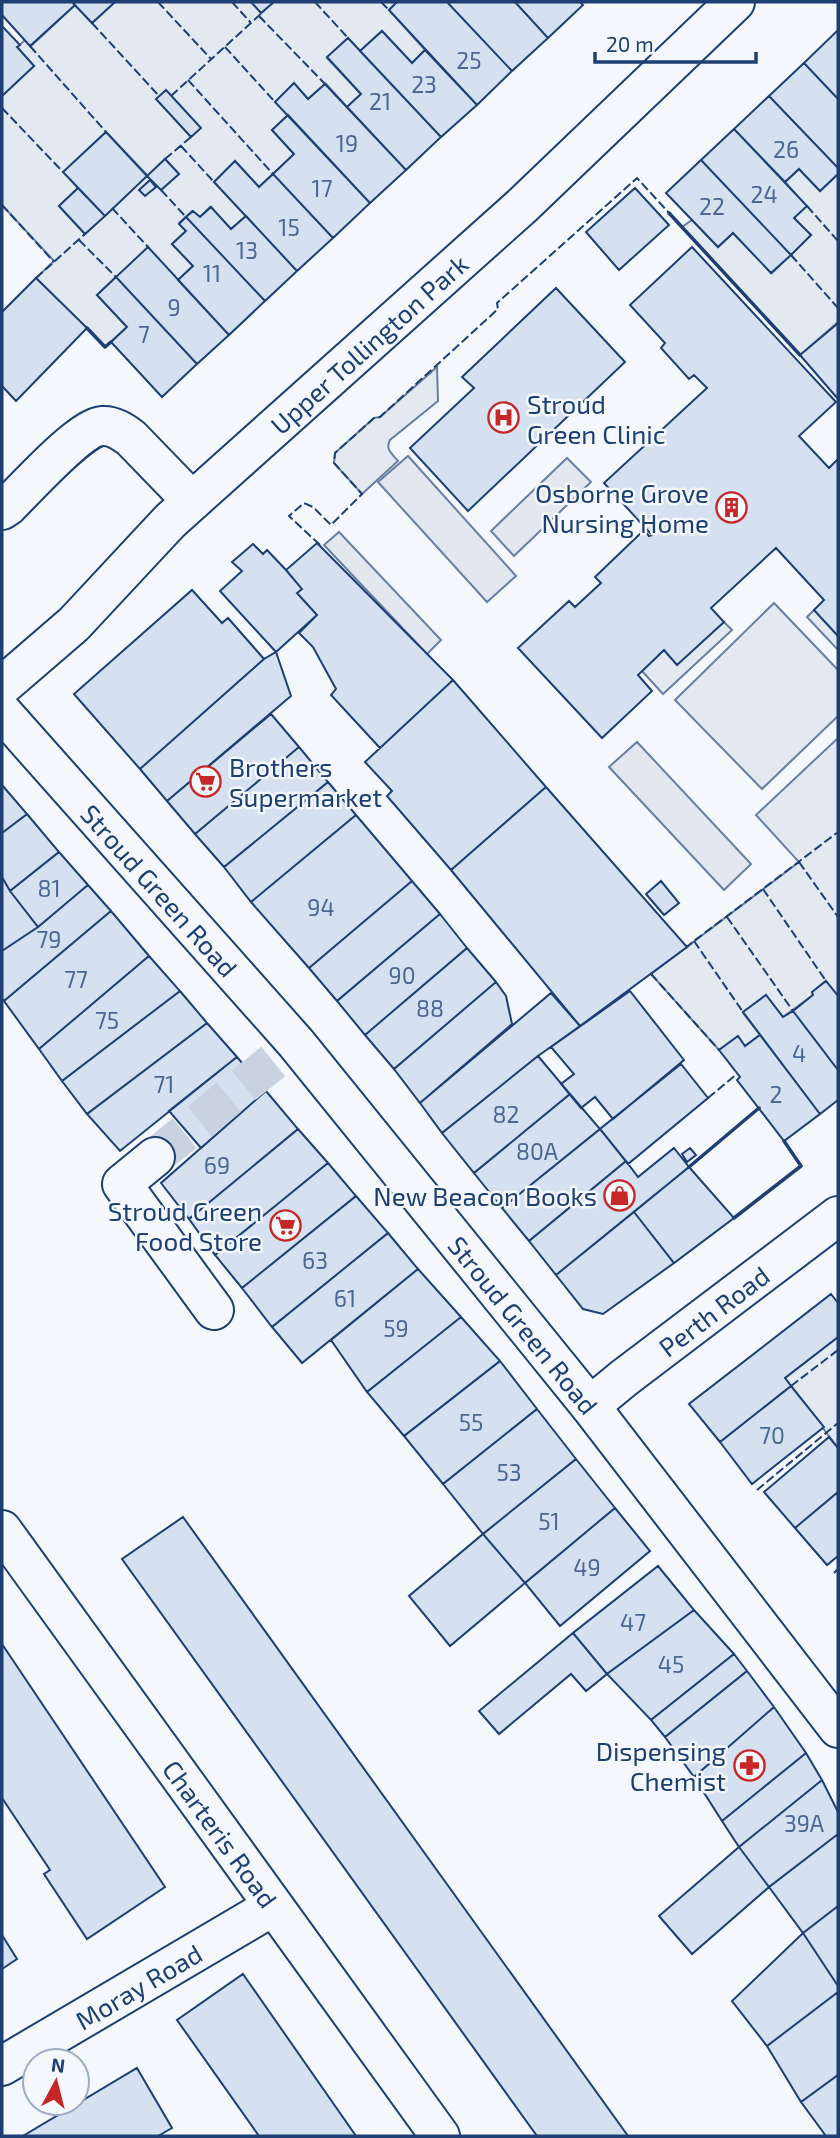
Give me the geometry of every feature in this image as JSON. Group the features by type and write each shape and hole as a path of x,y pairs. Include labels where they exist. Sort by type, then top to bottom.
{"main road":[{"name":"Upper Tollington Park","path":"2,685 74,624 170,521 523,205 735,2"},
{"path":"2,510 84,433 102,426 120,430 131,438 192,501"},
{"name":"Stroud Green Road","path":"2,712 296,1043 590,1406 838,1728"},
{"path":"155,1157 122,1184 214,1310"},
{"name":"Perth Road","path":"590,1406 838,1216"},
{"name":"Charteris Road","path":"2,1530 440,2136"},
{"name":"Moray Road","path":"2,2066 272,1907"}],"shaded area":[{"path":"115,2 397,2 389,10 425,50 412,63 382,31 360,51 348,38 327,58 361,94 347,107 326,84 308,99 294,84 288,115 272,130 294,154 259,187 235,161 214,182 246,216 231,229 210,207 200,217 192,211 179,223 186,231 172,244 193,266 178,280 116,277 97,295 127,327 105,347 36,278 54,261 2,205 2,96 34,66 17,47 25,40 31,46 75,5 92,23","holes":["106,132 147,175 85,234 59,206 78,188 64,172","165,159 179,174 161,190 148,176"]},
{"path":"799,169 820,191 838,174 838,322 800,355 682,227 692,220 718,247 733,233 772,273 811,235 794,218 806,206 785,182"},
{"path":"437,367 438,401 390,440 389,449 398,461 362,494 334,463 335,453"},
{"path":"408,456 516,576 487,602 378,482"},
{"path":"567,458 591,482 514,556 491,531"},
{"path":"339,532 441,640 427,654 324,545"},
{"path":"774,603 838,670 838,716 762,789 675,700"},
{"path":"814,610 838,636 838,650 807,617"},
{"path":"724,622 732,630 663,694 642,671 664,650 677,664"},
{"path":"838,738 838,996 826,981 812,992 813,995 783,1017 766,995 743,1013 760,1035 745,1046 719,1050 651,974 799,862 756,815"},
{"path":"637,742 751,864 724,890 609,767"},
{"path":"838,1337 838,1448 785,1378"}],"building":[{"path":"2,2 72,2 75,5 30,46 2,15"},
{"path":"72,2 115,2 92,23"},
{"path":"251,2 274,2 261,13"},
{"path":"397,2 447,2 512,71 477,105 389,10"},
{"path":"447,2 515,2 548,38 512,71"},
{"path":"515,2 580,2 583,5 548,38"},
{"path":"2,26 20,45 17,47 34,66 2,96"},
{"path":"838,30 838,99 804,63"},
{"path":"382,31 412,63 425,50 477,105 441,137 360,51"},
{"path":"348,38 441,137 406,170 347,107 361,94 327,57"},
{"path":"804,63 838,99 838,168 769,96"},
{"path":"294,83 308,99 325,84 406,170 370,203 275,102"},
{"path":"166,90 201,128 191,137 156,99"},
{"path":"769,96 838,168 838,174 820,191 799,169 785,182 734,129"},
{"path":"288,115 370,203 333,238 273,174 294,154 272,130"},
{"path":"734,129 807,206 794,218 811,235 791,255 701,160"},
{"path":"106,132 147,176 105,216 63,172"},
{"path":"165,159 179,174 161,190 147,176"},
{"path":"701,160 791,255 771,273 733,233 718,247 666,193"},
{"path":"235,161 259,187 273,174 333,238 297,271 214,182"},
{"path":"150,180 156,187 145,196 139,190"},
{"path":"78,188 105,216 85,234 59,206"},
{"path":"635,188 669,225 619,270 586,232"},
{"path":"211,207 231,229 246,216 297,271 265,301 186,217 193,211 200,217"},
{"path":"186,217 265,301 229,335 178,280 193,266 172,244 186,231 179,224"},
{"path":"148,247 229,335 197,364 116,277"},
{"name":"Osborne Grove Nursing Home","path":"692,247 836,402 799,436 829,468 838,459 838,636 814,610 824,600 776,548 711,608 724,622 677,665 664,650 638,675 652,691 602,738 518,648 569,601 575,607 601,583 595,577 644,530 649,536 652,535 604,483 707,388 694,375 689,379 661,348 665,343 630,305"},
{"path":"116,277 197,364 162,397 111,342 127,327 97,295"},
{"path":"36,278 87,328 16,401 2,386 2,312"},
{"name":"Stroud Green Clinic","path":"556,288 625,362 468,511 410,448 474,388 462,377"},
{"path":"838,325 838,399 800,355"},
{"path":"317,543 453,680 380,748 331,695 336,689 313,647 299,633 317,615 297,593 302,589 286,570"},
{"path":"253,544 263,554 267,550 286,570 302,589 297,593 317,615 276,652 220,591 242,571 232,562"},
{"path":"192,590 222,623 228,618 264,659 140,769 74,694"},
{"path":"276,652 291,696 167,801 140,769 264,659"},
{"path":"453,680 546,787 451,870 387,796 392,791 365,762"},
{"path":"271,714 299,747 195,834 167,801"},
{"path":"299,747 328,782 224,867 195,834"},
{"path":"328,782 356,815 251,902 224,867"},
{"path":"2,785 27,814 2,833"},
{"path":"546,787 687,947 580,1026 451,870"},
{"path":"27,814 59,852 10,891 2,877 2,833"},
{"path":"356,815 412,881 309,968 251,902"},
{"path":"59,852 88,885 38,927 10,891"},
{"path":"2,877 38,927 2,951"},
{"path":"412,881 440,914 337,1001 309,968"},
{"path":"661,881 679,903 664,915 646,894"},
{"path":"88,885 111,911 4,1001 2,951 38,927"},
{"path":"111,911 149,956 39,1049 4,1001"},
{"path":"440,914 467,948 365,1035 337,1001"},
{"path":"467,948 496,982 394,1069 365,1035"},
{"path":"149,956 180,991 62,1081 39,1049"},
{"path":"826,981 838,996 838,1070 793,1011"},
{"path":"496,982 506,996 512,1024 420,1103 394,1069"},
{"path":"180,991 207,1023 87,1114 62,1081"},
{"path":"630,991 684,1060 613,1119 595,1097 581,1108 561,1084 574,1074 551,1047"},
{"path":"551,993 580,1026 442,1133 420,1103"},
{"path":"766,995 783,1017 793,1011 838,1070 838,1100 820,1114 743,1012"},
{"path":"207,1023 237,1057 120,1151 87,1114"},
{"path":"760,1035 820,1114 784,1141 737,1080 740,1077 719,1050 738,1036 745,1046"},
{"path":"538,1056 570,1094 474,1173 442,1133"},
{"path":"237,1057 266,1091 201,1148 169,1111"},
{"path":"681,1064 708,1098 628,1164 600,1129"},
{"path":"266,1091 298,1129 189,1219 161,1183"},
{"path":"570,1094 600,1129 502,1208 474,1173"},
{"path":"298,1129 328,1163 215,1255 189,1219"},
{"path":"600,1129 626,1161 529,1241 502,1208"},
{"name":"New Beacon Books","path":"674,1148 689,1167 556,1275 529,1241 626,1161 638,1177"},
{"path":"690,1148 696,1155 687,1162 682,1154"},
{"name":"Stroud Green Food Store","path":"328,1163 356,1196 242,1288 215,1255"},
{"path":"689,1167 734,1218 674,1263 634,1212"},
{"path":"356,1196 388,1233 272,1327 242,1288"},
{"path":"634,1212 674,1263 603,1314 583,1309 556,1275"},
{"path":"388,1233 418,1269 302,1363 272,1327"},
{"path":"418,1269 461,1317 367,1392 331,1340"},
{"path":"831,1294 838,1303 838,1337 785,1378 791,1386 720,1442 689,1404"},
{"path":"461,1317 500,1361 404,1436 367,1392"},
{"path":"500,1361 537,1409 443,1484 404,1436"},
{"path":"791,1386 824,1427 752,1484 720,1442"},
{"path":"537,1409 576,1459 483,1534 443,1484"},
{"path":"829,1437 838,1448 838,1492 795,1528 764,1492"},
{"path":"576,1459 615,1508 525,1583 483,1534"},
{"path":"838,1492 838,1556 827,1565 795,1528"},
{"path":"615,1508 650,1551 560,1626 525,1583"},
{"path":"183,1517 628,2136 537,2136 122,1559"},
{"path":"483,1534 525,1583 450,1646 409,1596"},
{"path":"658,1566 694,1610 607,1674 573,1633"},
{"path":"694,1610 734,1654 651,1720 607,1674"},
{"path":"573,1633 607,1674 586,1691 571,1674 499,1734 479,1711"},
{"path":"2,1644 165,1887 87,1939 44,1874 50,1870 2,1798"},
{"path":"734,1654 747,1671 665,1737 651,1720"},
{"path":"747,1671 774,1707 694,1777 665,1737"},
{"name":"Dispensing Chemist","path":"774,1707 806,1753 722,1821 694,1777"},
{"path":"806,1753 822,1780 739,1847 722,1821"},
{"path":"822,1780 838,1812 838,1834 769,1887 739,1847"},
{"path":"838,1834 838,1906 803,1933 769,1887"},
{"path":"739,1847 769,1887 692,1954 659,1916"},
{"path":"838,1906 838,1986 803,1933"},
{"path":"803,1933 838,1986 838,1992 767,2046 732,2001"},
{"path":"2,1935 17,1959 2,1969"},
{"path":"243,1974 356,2136 259,2136 177,2020"},
{"path":"838,1992 838,2075 801,2102 767,2046"},
{"path":"137,2068 172,2128 158,2136 23,2136 55,2117 91,2117 91,2095"},
{"path":"838,2075 838,2136 826,2136 801,2102"}],"tunnel":[{"path":"155,1157 296,1043"}],"fence":[{"path":"158,2 211,59"},
{"path":"232,2 251,23"},
{"path":"315,2 348,38"},
{"path":"381,2 389,10"},
{"path":"171,96 264,11"},
{"path":"259,16 325,84"},
{"path":"92,23 159,96"},
{"path":"30,46 106,132"},
{"path":"225,47 275,102"},
{"path":"188,80 273,174"},
{"path":"2,108 63,172"},
{"path":"165,159 191,137"},
{"path":"181,146 214,182"},
{"path":"320,545 289,516 304,503 313,507 331,525 362,494 334,463 335,453 374,418 380,417 498,309 497,303 637,178 669,213"},
{"path":"161,190 186,217"},
{"path":"2,205 54,262"},
{"path":"807,206 838,241"},
{"path":"112,208 148,247"},
{"path":"36,278 85,234"},
{"path":"79,240 116,277"},
{"path":"791,255 838,308"},
{"path":"686,945 687,947 838,832"},
{"path":"799,862 838,917"},
{"path":"763,889 826,981"},
{"path":"727,917 793,1011"},
{"path":"694,941 743,1012"},
{"path":"651,974 719,1050"},
{"path":"708,1098 737,1074"},
{"path":"791,1386 838,1350"},
{"path":"757,1490 838,1423"},
{"path":"834,1573 838,1569"}],"wall":[{"path":"669,213 800,355"},
{"path":"87,328 105,347 111,342"},
{"path":"689,1167 759,1108"},
{"path":"734,1218 801,1166 784,1141"}],"place":[{"name":"Stroud Green Clinic","path":"504,418"},
{"name":"Osborne Grove Nursing Home","path":"732,507"},
{"name":"Brothers Supermarket","path":"206,781"},
{"name":"New Beacon Books","path":"620,1195"},
{"name":"Stroud Green Food Store","path":"285,1225"},
{"name":"Dispensing Chemist","path":"749,1765"}]}
